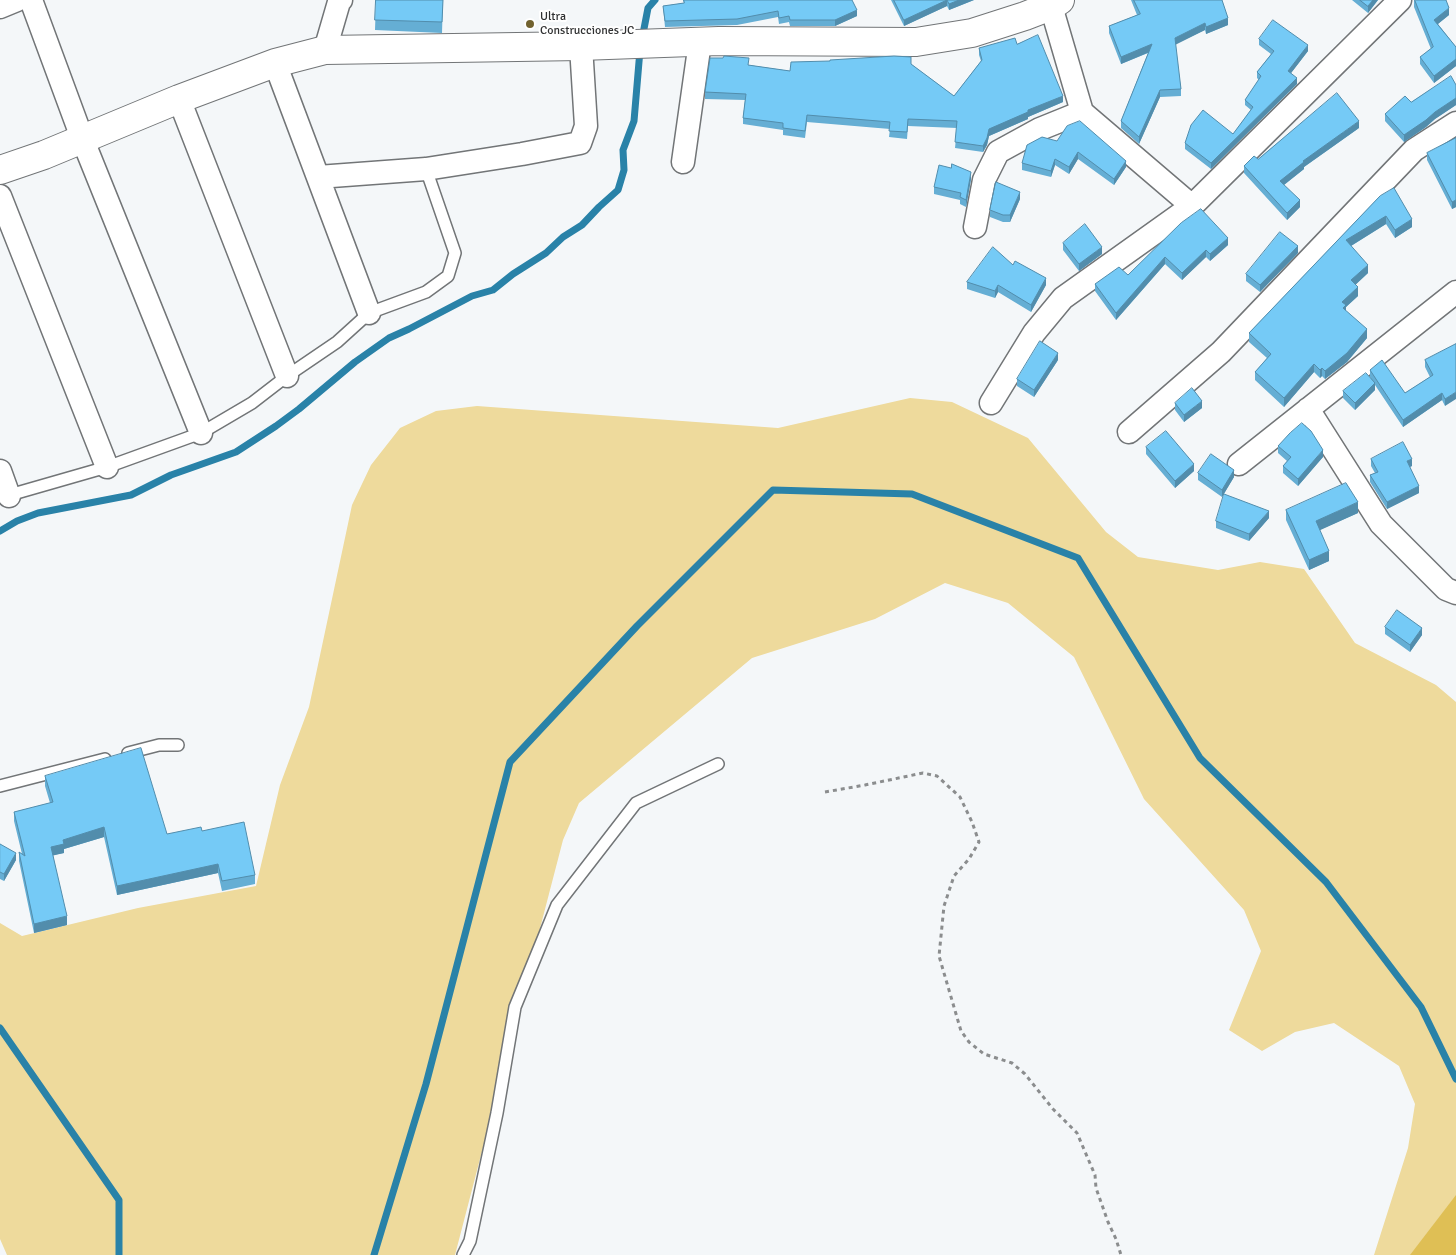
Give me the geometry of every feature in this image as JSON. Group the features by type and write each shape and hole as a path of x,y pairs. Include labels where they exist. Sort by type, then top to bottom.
{"main road":[{"path":"0,170 44,155 179,99 275,63 325,50 700,42 916,42 972,33 1025,16 1056,3"}],"street":[{"path":"0,7 17,0"},
{"path":"30,0 82,138 201,433"},
{"path":"991,403 1034,333 1063,298 1192,206 1400,0"},
{"path":"325,50 340,1"},
{"path":"1056,3 1082,112 1192,206"},
{"path":"683,162 700,42"},
{"path":"318,177 426,169 580,143 586,126 581,46"},
{"path":"275,63 369,313"},
{"path":"179,99 287,376"},
{"path":"975,227 984,180 998,152 1040,129 1082,112"},
{"path":"1129,432 1221,352 1414,150 1456,123"},
{"path":"0,196 106,467"},
{"path":"1239,464 1456,292"},
{"path":"1308,409 1381,524 1446,589 1456,593"},
{"path":"0,471 5,497"}],"lane":[{"path":"5,497 106,467 201,433 252,403 287,376 337,342 369,313 426,292 448,276 455,253 426,169"},
{"path":"0,786 159,745 178,745"},
{"path":"463,1255 470,1241 498,1114 515,1007 557,905 636,803 718,764"}],"path":[{"path":"825,792 923,773 937,776 960,798 972,822 979,842 969,859 954,876 944,906 939,956 962,1031 968,1042 984,1054 1012,1063 1025,1074 1053,1109 1076,1133 1095,1176 1096,1188 1121,1255"}],"shaded area":[{"path":"910,398 952,402 1028,438 1106,532 1138,557 1218,570 1260,562 1304,569 1355,643 1436,685 1456,702 1456,1255 1374,1255 1408,1148 1415,1104 1399,1066 1334,1023 1295,1032 1262,1051 1229,1030 1261,951 1244,910 1144,799 1074,657 1008,603 945,583 875,619 752,658 579,803 563,840 455,1255 7,1255 0,1239 0,923 22,936 138,908 256,886 280,785 309,707 352,505 371,465 400,428 436,411 477,406 778,428"},
{"path":"1456,1195 1456,1255 1410,1255"}],"building":[{"path":"376,0 443,0 442,22 375,20"},
{"path":"684,0 852,0 857,10 835,20 790,20 789,16 779,18 778,11 737,19 665,21 663,6 684,3"},
{"path":"894,0 947,0 904,20"},
{"path":"947,0 959,0 949,4"},
{"path":"1134,0 1222,0 1228,18 1206,27 1205,23 1175,38 1181,89 1160,90 1139,137 1121,121 1152,44 1121,57 1109,26 1140,14"},
{"path":"1360,0 1373,0 1368,6"},
{"path":"1415,0 1446,0 1449,8 1434,20 1456,47 1456,59 1434,76 1420,57 1433,47"},
{"path":"1273,20 1308,45 1288,71 1297,78 1211,163 1185,143 1191,125 1203,110 1233,134 1253,107 1245,100 1261,76 1257,72 1274,51 1259,39"},
{"path":"1038,35 1063,96 989,129 983,146 955,142 957,121 908,119 907,132 889,131 890,122 807,115 805,131 783,128 783,123 743,118 746,94 705,92 710,58 723,58 724,56 749,58 748,65 790,71 791,62 894,56 911,57 911,64 954,96 982,60 979,48 1015,38 1017,44"},
{"path":"1451,76 1456,85 1456,98 1404,135 1385,114 1405,96 1411,102"},
{"path":"1337,93 1359,121 1303,161 1280,181 1300,200 1287,213 1244,166 1254,156 1258,159"},
{"path":"1080,121 1126,161 1114,179 1078,152 1069,167 1055,159 1051,171 1022,163 1027,145 1042,137 1057,141 1067,126"},
{"path":"1456,138 1456,200 1452,202 1427,153"},
{"path":"952,164 971,172 966,200 960,197 961,193 934,187 939,165 951,168"},
{"path":"996,182 1020,192 1010,215 1003,215 990,210"},
{"path":"1394,188 1412,219 1395,230 1386,216 1346,240 1368,265 1351,280 1358,287 1342,302 1346,305 1343,308 1367,329 1347,353 1325,371 1322,368 1320,370 1314,364 1284,398 1255,372 1271,354 1249,333 1380,196"},
{"path":"1201,209 1228,238 1210,254 1206,250 1182,273 1165,257 1116,313 1095,284 1119,267 1128,275 1181,223"},
{"path":"1085,224 1102,247 1079,264 1063,243"},
{"path":"1280,232 1298,246 1260,285 1246,274"},
{"path":"993,247 1013,265 1015,261 1046,278 1031,305 998,285 995,291 967,282"},
{"path":"1040,341 1058,353 1034,390 1017,379"},
{"path":"1456,344 1456,392 1445,399 1442,393 1403,420 1370,370 1382,360 1405,393 1433,375 1425,360"},
{"path":"1366,373 1375,383 1355,403 1343,391"},
{"path":"1192,388 1202,401 1184,415 1175,403"},
{"path":"1302,423 1311,431 1323,450 1298,479 1283,466 1291,457 1278,446"},
{"path":"1166,431 1194,464 1175,481 1146,447"},
{"path":"1403,442 1412,459 1407,461 1419,486 1387,502 1370,475 1378,472 1371,459"},
{"path":"1211,454 1234,470 1222,490 1198,473"},
{"path":"1346,483 1358,502 1316,521 1329,551 1309,560 1286,510"},
{"path":"1224,494 1269,511 1249,534 1216,521"},
{"path":"1397,610 1422,628 1410,645 1385,627"},
{"path":"141,748 167,834 201,827 202,831 244,822 255,875 222,881 218,864 117,886 104,827 63,840 64,844 51,847 67,916 34,924 19,852 25,856 14,812 53,802 45,776"},
{"path":"0,844 16,853 4,874 0,872"}],"waterway":[{"path":"642,39 648,8 655,0"},
{"path":"0,531 17,521 38,513 131,495 171,475 236,452 299,409 355,362 389,338 472,296 493,290 513,274 546,253 563,237 582,225 618,190 624,170 623,150 634,121 640,50"},
{"path":"374,1255 426,1084 510,762 637,626 773,490 912,494 1078,558 1200,758 1326,882 1421,1007 1456,1079"},
{"path":"0,1028 119,1200 119,1255"}],"place":[{"name":"Ultra Construcciones JC","path":"530,24"}]}
